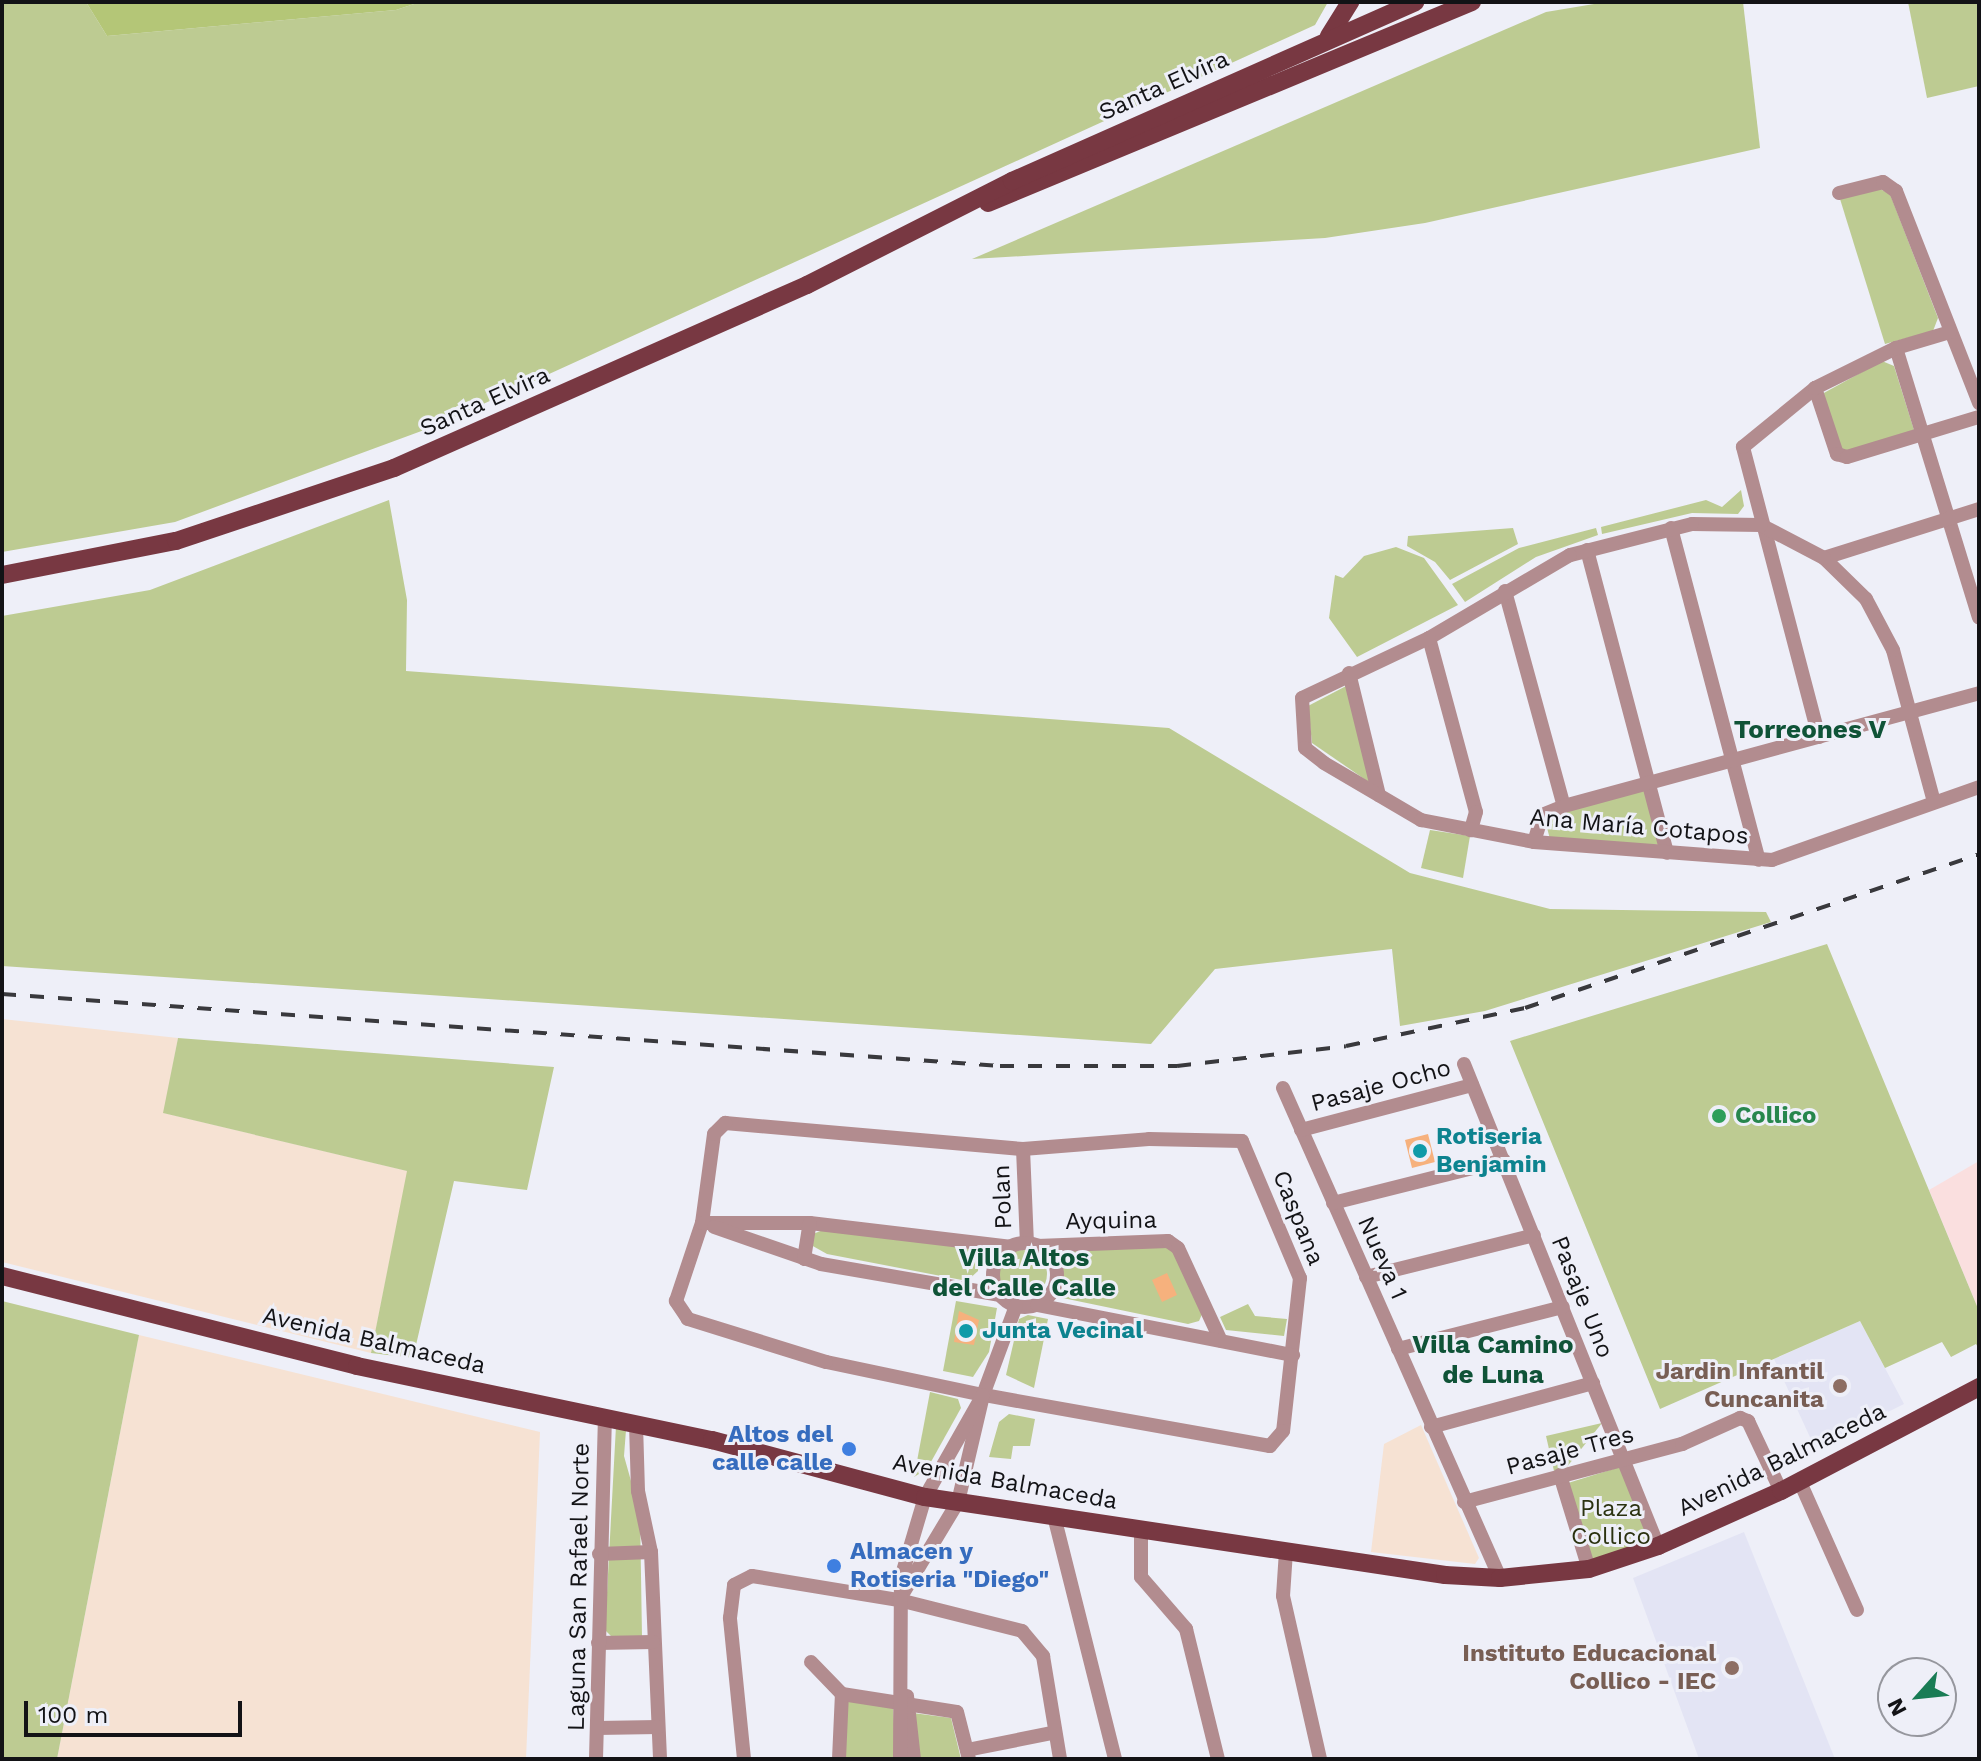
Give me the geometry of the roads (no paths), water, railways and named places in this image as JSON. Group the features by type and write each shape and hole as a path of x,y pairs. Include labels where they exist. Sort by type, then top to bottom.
{"main road":[{"path":"1327,38 1350,2"},
{"path":"1362,2 1378,12 1387,38"},
{"name":"Santa Elvira","path":"2,575 176,541 394,468 966,209 1012,181 1378,12 1415,2"},
{"name":"Santa Elvira","path":"966,209 1017,195 1472,2"},
{"name":"Avenida Balmaceda","path":"2,1276 357,1366 636,1424 925,1497 1286,1551 1500,1578 1589,1569 1658,1546 1800,1482 1979,1387"}],"street":[{"path":"1839,193 1883,182 1896,191 1979,403"},
{"path":"1819,737 1743,447 1815,388 1896,348 1950,332"},
{"path":"1896,348 1977,601 1979,618"},
{"path":"1815,388 1837,454 1847,457 1979,417"},
{"path":"1824,558 1979,509"},
{"path":"1379,795 1349,673 1429,638 1505,591 1587,550 1671,528 1761,525 1824,558 1866,599 1893,650 1934,802"},
{"path":"1671,528 1759,860"},
{"path":"1587,550 1667,853"},
{"path":"1505,591 1564,806"},
{"path":"1429,638 1476,812 1471,830"},
{"name":"Ana María Cotapos","path":"1349,673 1302,698 1305,748 1421,820 1534,842 1759,860 1979,787"},
{"path":"1534,842 1542,815 1564,806 1979,693"},
{"name":"Pasaje Uno","path":"1464,1064 1658,1546"},
{"name":"Pasaje Ocho","path":"1301,1130 1472,1085"},
{"name":"Nueva 1","path":"1283,1088 1500,1578"},
{"name":"Caspana","path":"725,1123 1023,1149 1149,1139 1242,1141 1300,1278 1283,1431 1270,1446 983,1395 826,1362 688,1319 676,1301 702,1223 714,1134 725,1123"},
{"name":"Polan","path":"1023,1149 1032,1244 1057,1270 1053,1291 1037,1305"},
{"path":"1333,1203 1504,1160"},
{"path":"702,1223 810,1223 1010,1247"},
{"path":"702,1223 804,1259 1000,1295 1016,1306 1037,1305 1293,1355"},
{"path":"804,1259 810,1223"},
{"path":"1366,1277 1534,1235"},
{"name":"Ayquina","path":"1032,1244 1168,1241 1178,1248 1221,1341"},
{"name":"Polan","path":"1000,1295 994,1266 1010,1247 1032,1244"},
{"path":"899,1600 958,1502 983,1395 1016,1306"},
{"path":"1398,1349 1563,1307"},
{"path":"1431,1427 1593,1383"},
{"path":"914,1759 897,1652 899,1600 925,1497 983,1395"},
{"name":"Laguna San Rafael Norte","path":"596,1759 605,1417"},
{"name":"Pasaje Tres","path":"1464,1502 1624,1459 1740,1418 1748,1421 1781,1491"},
{"path":"636,1424 638,1491 651,1552 660,1759"},
{"path":"1560,1475 1589,1569"},
{"path":"1800,1482 1857,1610"},
{"path":"1054,1516 1115,1759"},
{"path":"1141,1529 1138,1568 1186,1629 1218,1759"},
{"path":"1286,1551 1283,1596 1320,1759"},
{"path":"599,1554 651,1552"},
{"path":"744,1759 730,1618 734,1585 742,1578 770,1578 899,1600 1022,1631 1035,1641 1043,1656 1052,1733 1060,1759"},
{"path":"598,1643 653,1642"},
{"path":"811,1662 842,1694 957,1712 968,1754 1052,1733"},
{"path":"839,1759 842,1694"},
{"path":"900,1759 903,1703"},
{"path":"597,1728 658,1727"}],"railway":[{"path":"2,994 1000,1066 1177,1066 1346,1046 1525,1008 1979,854"}],"place":[{"name":"Collico","path":"1719,1116"},
{"name":"Rotiseria Benjamin","path":"1420,1151"},
{"name":"Junta Vecinal","path":"966,1331"},
{"name":"Jardin Infantil Cuncanita","path":"1840,1386"},
{"name":"Altos del calle calle","path":"849,1449"},
{"name":"Almacen y Rotiseria \"Diego\"","path":"834,1566"},
{"name":"Instituto Educacional Collico - IEC","path":"1732,1668"}],"district":[{"name":"Torreones V","path":"1810,730"},
{"name":"Villa Altos del Calle Calle","path":"1024,1273"},
{"name":"Villa Camino de Luna","path":"1493,1360"}],"park label":[{"name":"Plaza Collico","path":"1611,1523"}]}
